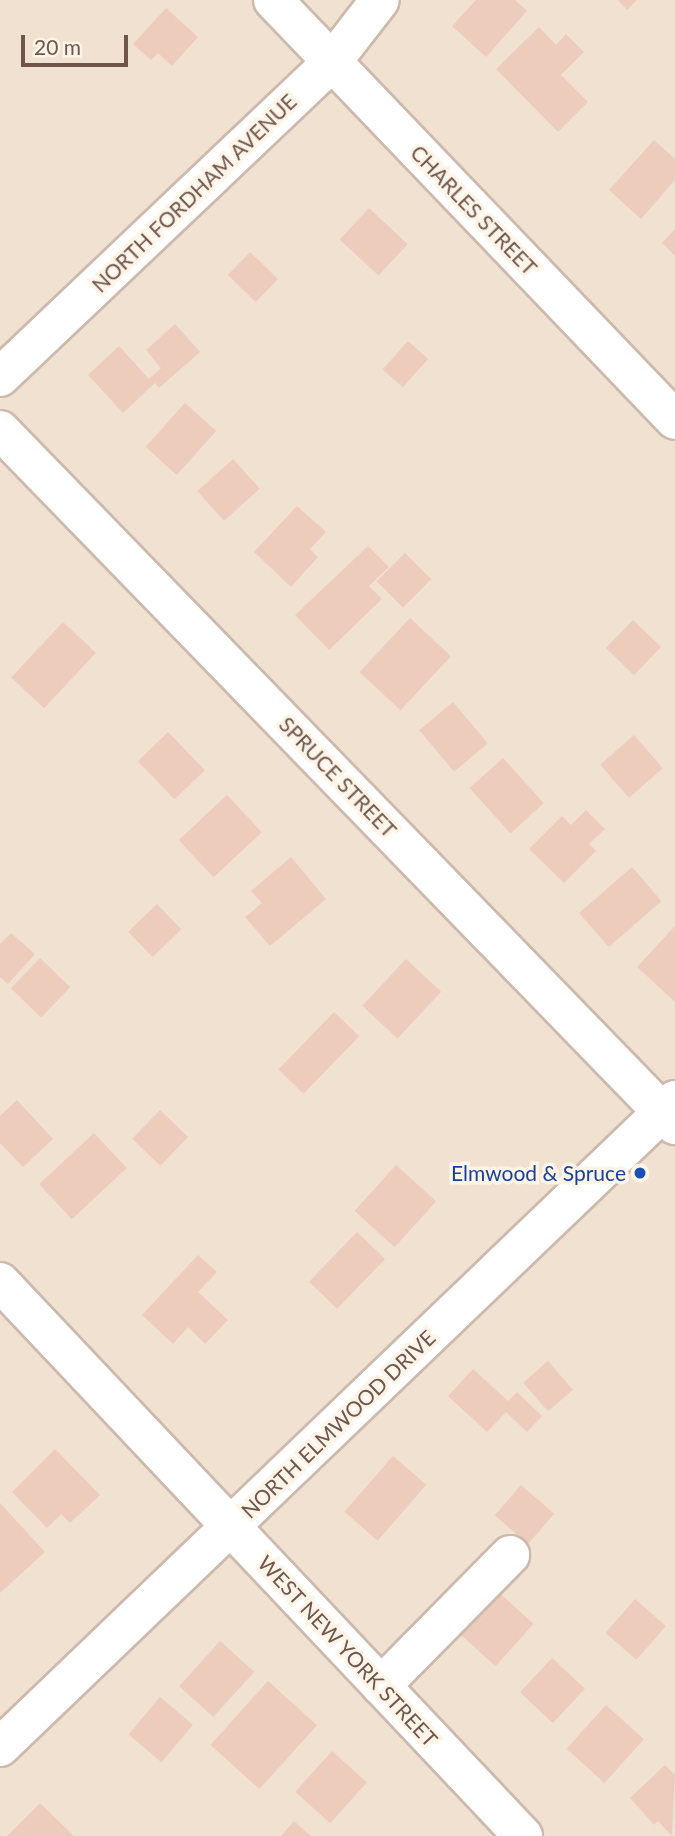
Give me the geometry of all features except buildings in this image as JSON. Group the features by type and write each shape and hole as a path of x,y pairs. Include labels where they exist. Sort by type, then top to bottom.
{"street":[{"name":"CHARLES STREET","path":"273,0 674,418"},
{"name":"NORTH FORDHAM AVENUE","path":"0,377 332,62 380,0"},
{"name":"SPRUCE STREET","path":"0,430 671,1112"},
{"name":"NORTH ELMWOOD DRIVE","path":"0,1747 671,1112"},
{"name":"WEST NEW YORK STREET","path":"0,1282 523,1836"},
{"path":"381,1686 510,1555"}],"shaded area":[{"path":"0,0 675,0 675,1836 0,1836"}],"place":[{"name":"Elmwood & Spruce","path":"640,1173"}]}
